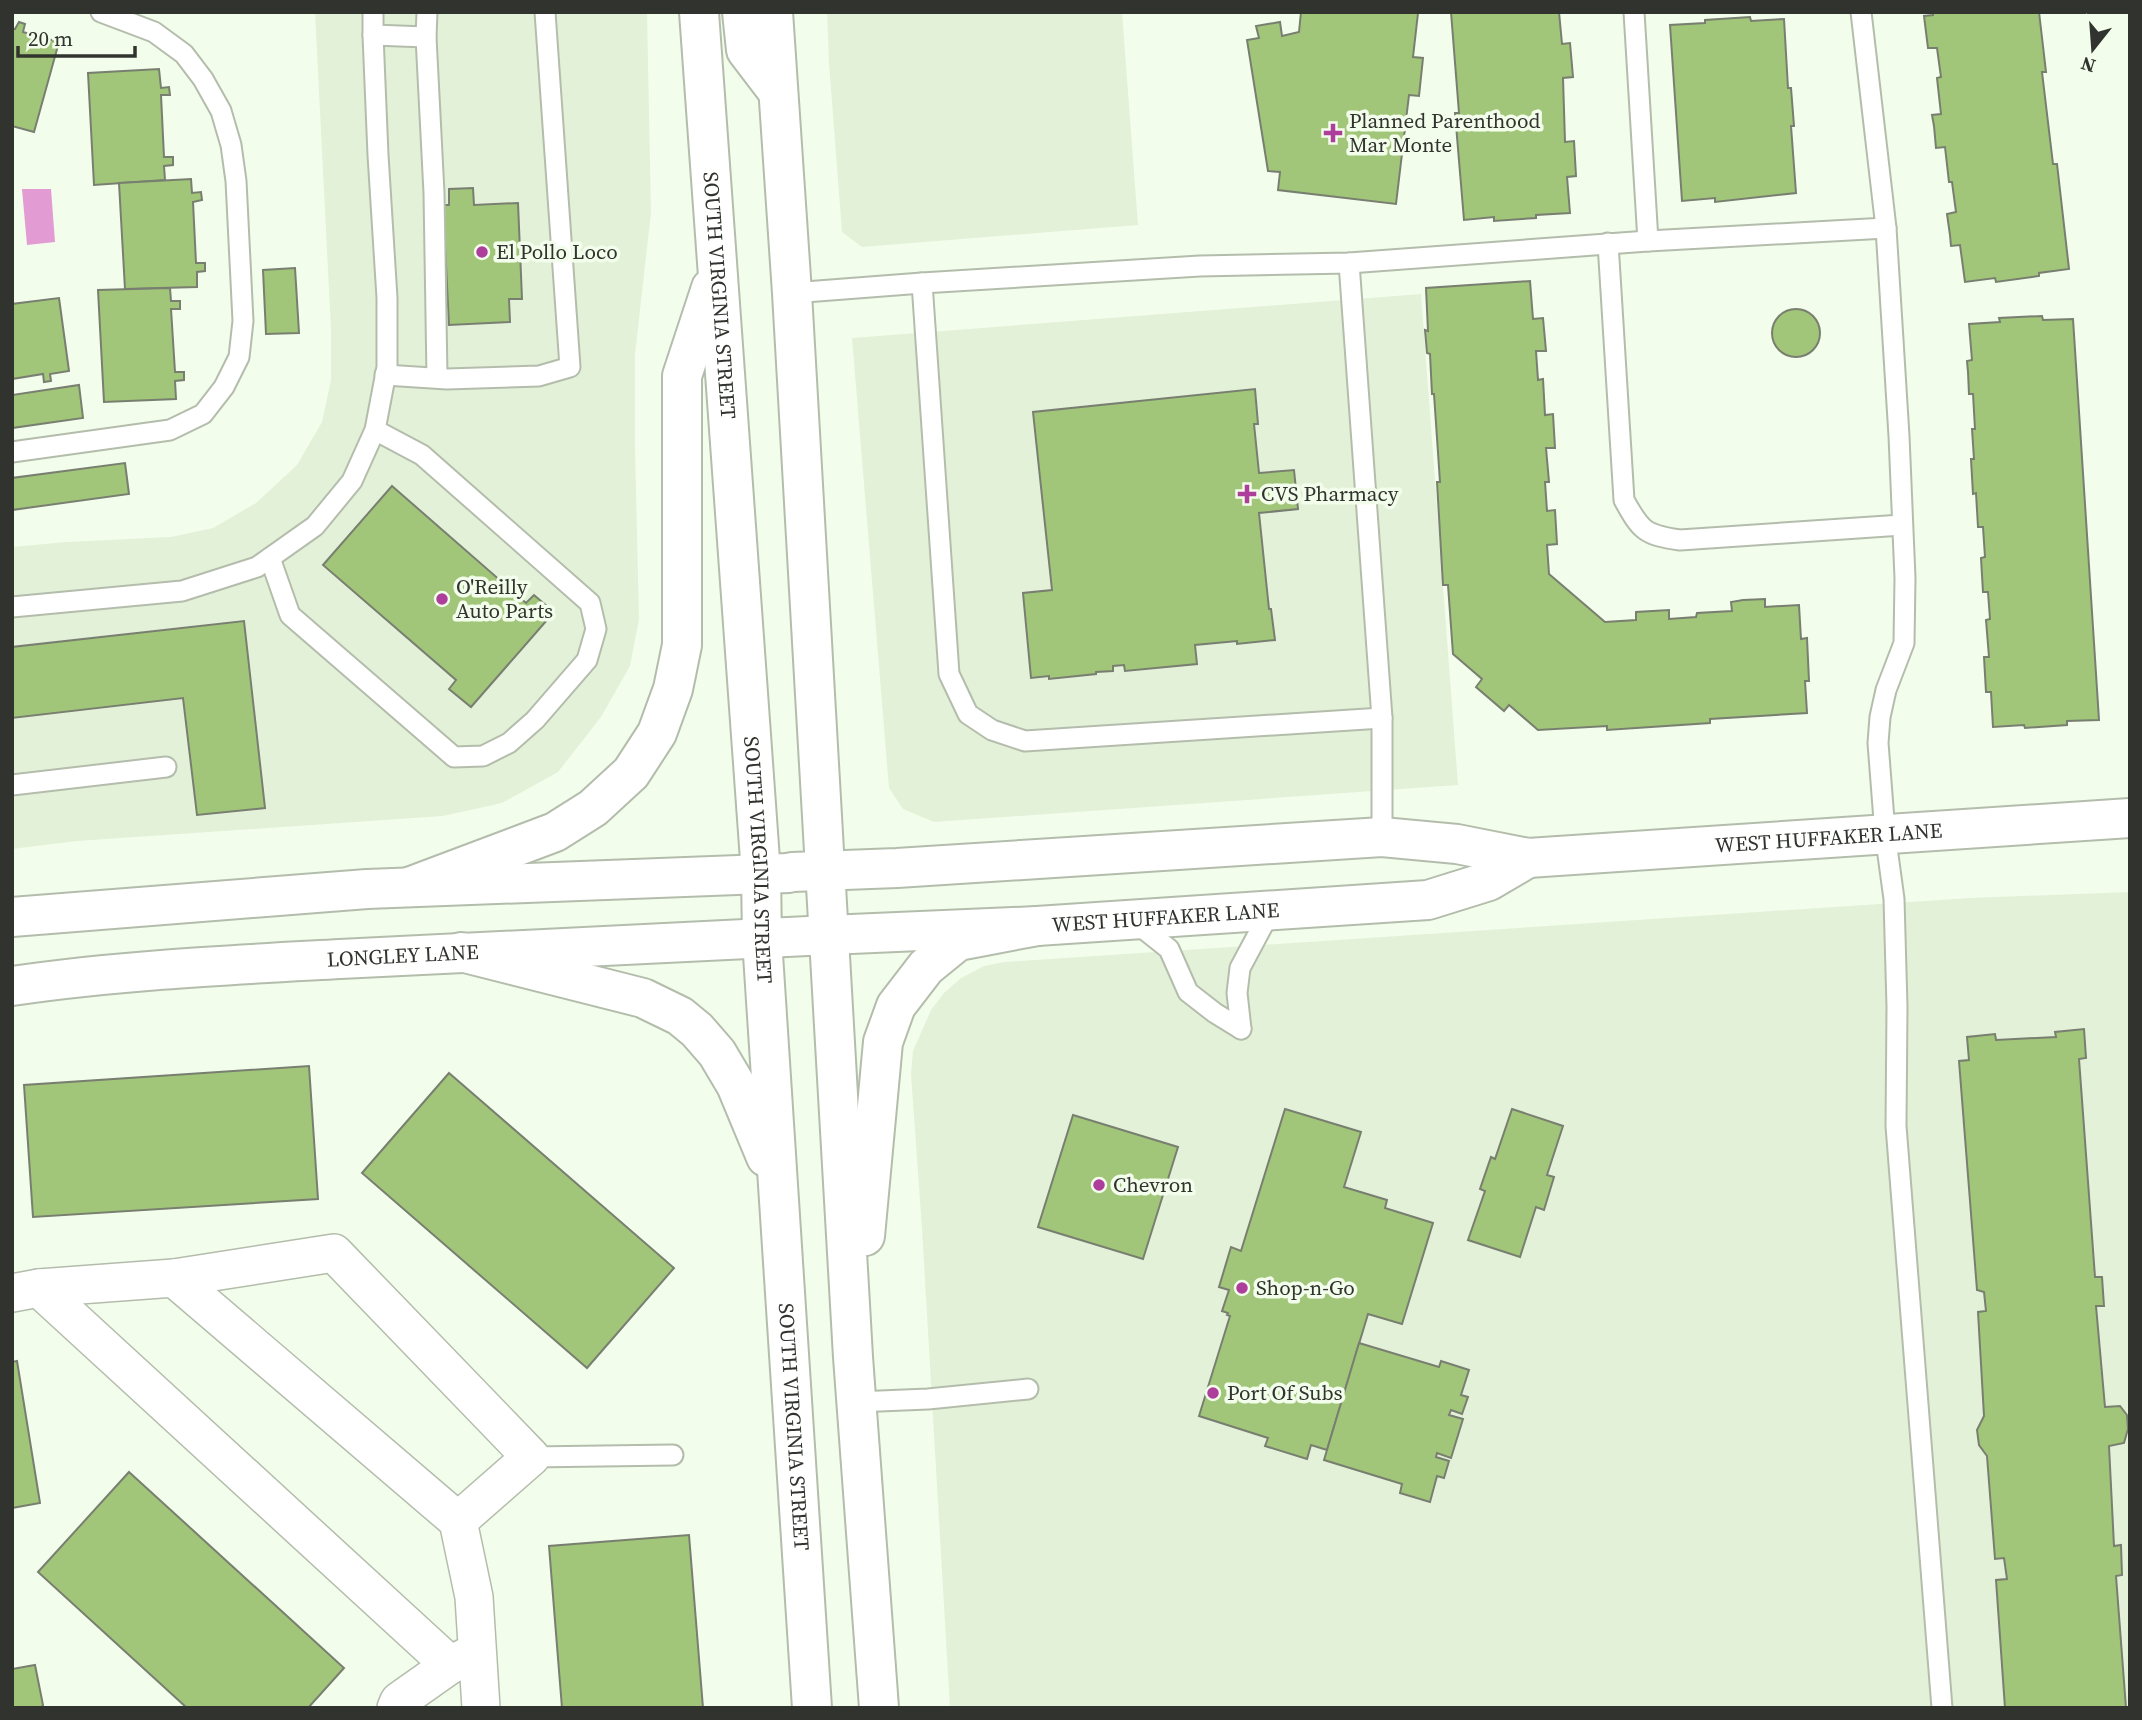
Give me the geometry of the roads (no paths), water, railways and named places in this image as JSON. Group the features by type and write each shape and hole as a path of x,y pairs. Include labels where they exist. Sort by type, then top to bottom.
{"main road":[{"name":"SOUTH VIRGINIA STREET","path":"699,12 717,269 792,872 794,937 853,1357 879,1708"},
{"path":"742,12 746,50 778,93"},
{"name":"SOUTH VIRGINIA STREET","path":"773,12 792,293 794,937 778,1186 812,1708"},
{"path":"409,887 555,832 593,808 631,774 657,733 673,689 682,645 682,376 717,269"},
{"name":"WEST HUFFAKER LANE","path":"792,872 897,868 1382,837 1457,844 1528,858 2130,818"},
{"name":"WEST HUFFAKER LANE","path":"794,937 1037,926 1428,900 1489,881 1528,858"},
{"path":"12,916 409,887 792,872"},
{"path":"853,1357 883,1042 896,1006 926,967 958,941 1037,926"},
{"name":"LONGLEY LANE","path":"12,986 68,978 194,967 794,937"},
{"path":"461,952 643,998 680,1016 718,1053 736,1084 778,1186"}],"street":[{"path":"26,1290 174,1278 334,1253 531,1457 458,1521"},
{"path":"174,1278 458,1521 474,1597 464,1658 481,1708"},
{"path":"26,1290 464,1658"},
{"path":"396,1708 399,1701 464,1658"}],"lane":[{"path":"12,452 170,430 203,414 224,387 239,357 243,321 236,181 231,145 220,111 204,79 184,54 154,32 101,12"},
{"path":"12,607 181,591 257,567 315,526 352,481 376,430 385,375 387,298 373,12"},
{"path":"427,12 438,377"},
{"path":"385,375 447,379 539,376 570,367 545,12"},
{"path":"1634,12 1648,241"},
{"path":"1861,12 1886,228 1905,578 1904,643 1886,690 1878,743 1885,833 1894,899 1896,1126 1942,1708"},
{"path":"373,35 426,37"},
{"path":"792,293 1200,266 1349,263 1608,243 1886,228"},
{"path":"1608,243 1624,500 1637,525 1657,537 1680,540 1902,524"},
{"path":"1349,263 1382,718 1382,837"},
{"path":"922,283 949,674 968,714 992,730 1026,741 1382,718"},
{"path":"270,558 290,615 454,757 483,756 509,743 535,720 587,660 596,629 590,603 422,455 376,430"},
{"path":"12,785 166,767"},
{"path":"1132,919 1168,948 1188,992 1241,1029 1237,993 1240,968 1271,910"},
{"path":"856,1402 928,1399 1028,1389"},
{"path":"531,1457 673,1455"}],"place":[{"name":"Planned Parenthood Mar Monte","path":"1333,133"},
{"name":"El Pollo Loco","path":"482,252"},
{"name":"CVS Pharmacy","path":"1247,494"},
{"name":"O'Reilly Auto Parts","path":"442,599"},
{"name":"Chevron","path":"1099,1185"},
{"name":"Shop-n-Go","path":"1242,1288"},
{"name":"Port Of Subs","path":"1213,1393"}]}
